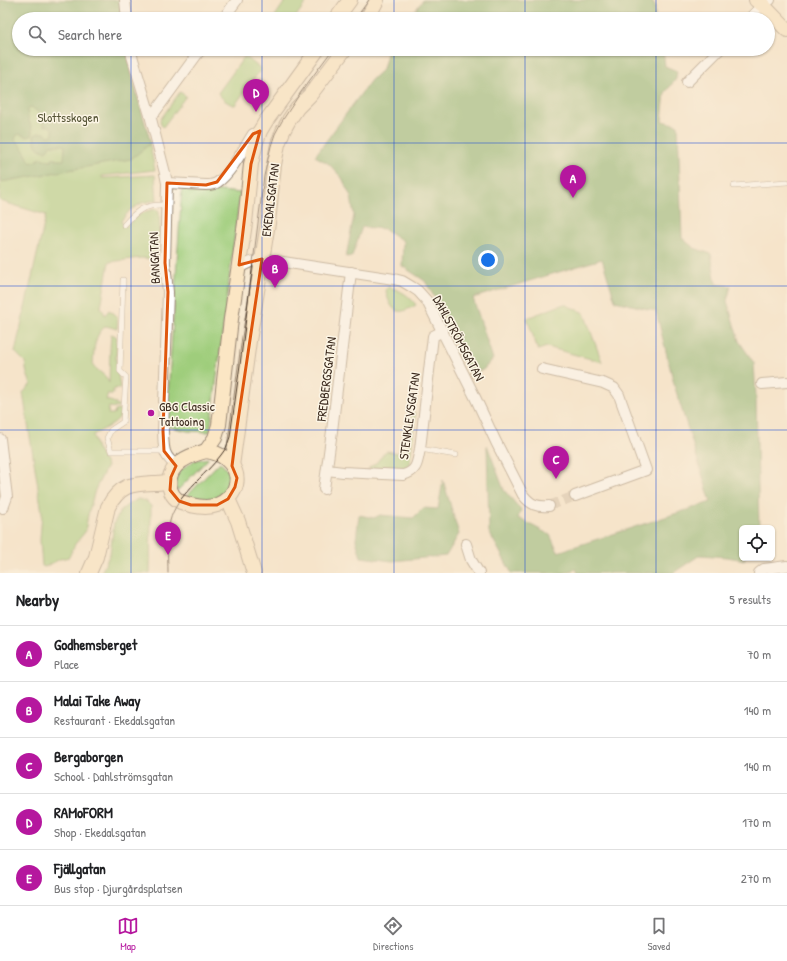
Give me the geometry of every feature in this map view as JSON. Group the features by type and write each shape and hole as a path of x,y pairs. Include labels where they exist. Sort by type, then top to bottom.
{"street":[{"path":"125,0 126,12"},
{"path":"228,12 237,0"},
{"path":"341,12 350,0"},
{"path":"370,12 376,0"},
{"path":"755,12 763,2 772,12"},
{"path":"775,16 787,30"},
{"name":"BANGATAN","path":"132,56 150,115 167,183 165,263 168,292 163,431 164,450"},
{"path":"150,115 156,112 197,56"},
{"name":"EKEDALSGATAN","path":"206,451 215,438 218,425 245,223 251,164 256,142 266,121 313,56"},
{"name":"EKEDALSGATAN","path":"232,466 249,341 268,223 276,154 283,131 289,120 340,56"},
{"path":"687,82 713,56"},
{"name":"EKEDALSGATAN","path":"167,183 212,185 218,182 227,173 253,134 260,131"},
{"name":"DAHLSTRÖMSGATAN","path":"239,268 248,262 262,259 394,279 402,281 418,291 427,300 523,495 534,505 540,507 549,506"},
{"name":"FREDBERGSGATAN","path":"324,489 352,272"},
{"name":"STENKLEVSGATAN","path":"327,470 404,474 410,473 414,470 417,464 420,449 433,336 443,332"},
{"path":"542,369 596,380 614,388 620,395 646,470 574,496"},
{"path":"762,384 787,382"},
{"path":"0,439 6,496 3,508"},
{"path":"164,450 169,459 177,466"},
{"path":"206,451 212,452 221,455 232,466 237,478 234,490 228,499 217,505 191,505 179,501 170,490 169,482 172,473 177,466 190,456 206,451"},
{"path":"89,573 96,557 108,507 118,493 130,485 169,482"},
{"path":"228,499 238,521 254,573"},
{"path":"466,544 471,560 479,573"},
{"path":"759,573 764,569 787,566"}],"lane":[{"path":"734,186 787,182"},
{"path":"124,225 141,209 154,205 166,205"},
{"path":"123,280 120,371 126,377 123,422 111,430 108,438 112,451 164,450"},
{"path":"420,449 456,455"}],"highlighted area":[{"path":"260,131 251,164 239,265 262,259 232,466 237,478 235,487 228,499 217,505 191,505 179,501 170,490 171,477 176,466 164,451 163,431 168,292 165,263 167,183 206,185 217,182 253,134"}],"green space":[{"name":"Slottsskogen","path":"0,0 12,12 12,56 57,56 128,69 149,140 155,170 102,176 102,178 155,175 157,200 142,203 130,210 121,221 125,227 142,213 156,209 159,212 160,230 155,259 141,258 109,262 101,307 105,315 109,310 115,314 118,320 117,329 106,326 99,334 95,344 93,366 106,377 109,383 111,334 117,337 116,360 120,389 117,388 113,390 113,394 108,393 106,400 119,406 116,408 109,407 108,414 114,414 115,411 120,409 120,415 112,424 93,435 97,449 107,466 95,490 85,532 75,544 69,557 60,559 45,567 42,566 40,540 42,512 23,393 31,384 27,374 25,362 15,352 46,215 0,201"},
{"path":"0,0 120,0 122,12 12,12 12,56 128,56 134,85 151,143 131,159 1,182","holes":["32,107 41,115 44,126 51,127 53,134 48,136 45,133 41,133 34,136 36,146 45,151 50,145 63,145 65,146 64,160 52,158 52,161 49,161 41,158 31,163 23,148 15,140 16,136 19,134 27,137 32,135 28,119 28,108"]},
{"path":"286,0 308,0 299,12 278,12"},
{"path":"423,0 651,0 655,6 655,12 414,12"},
{"path":"386,56 664,56 665,66 677,71 676,79 665,93 662,121 678,125 682,238 694,248 711,254 716,284 731,286 727,301 739,341 754,363 759,525 739,525 739,559 700,555 673,573 578,573 576,569 564,573 511,573 489,532 487,445 504,490 521,510 518,518 550,535 558,552 711,502 675,388 656,311 615,301 602,259 473,298 493,359 483,370 469,373 436,300 425,281 402,266 403,241 385,229 362,227 352,256 346,257 354,215 351,197 342,178 329,164 315,156 371,80 383,69"},
{"path":"244,57 261,69 235,105 233,105 225,101 218,93"},
{"path":"180,92 186,96 163,127 160,120"},
{"path":"182,187 240,193 210,432 188,431 166,426"},
{"path":"389,287 404,293 416,305 407,310 395,310 389,302 387,295 386,289"},
{"path":"564,304 584,313 602,362 547,347 538,350 527,318"},
{"path":"412,412 416,413 409,467 405,470 368,469 377,462 386,451 405,454"},
{"path":"209,458 177,491 175,486 177,475 181,470 195,460"},
{"path":"220,462 231,475 227,492 212,500 195,501 185,498"},
{"path":"443,480 459,534 446,556 392,561 361,557 356,540 359,515 374,518 380,515 413,518 423,508 438,509"},
{"path":"138,499 146,501 151,506 150,573 101,573 110,554 114,523 121,510"}],"tunnel":[{"path":"549,506 575,496"}],"tram line":[{"path":"360,12 369,0"},
{"path":"168,573 168,533 173,512 178,503 192,486 221,455 226,448 230,437 264,176 271,146 282,121 328,56"}],"place":[{"name":"RAMoFORM","path":"256,112"},
{"name":"Godhemsberget","path":"573,198"},
{"name":"Malai Take Away","path":"275,288"},
{"name":"GBG Classic Tattooing","path":"151,413"},
{"name":"Bergaborgen","path":"556,479"},
{"name":"Fjällgatan","path":"168,555"}]}
